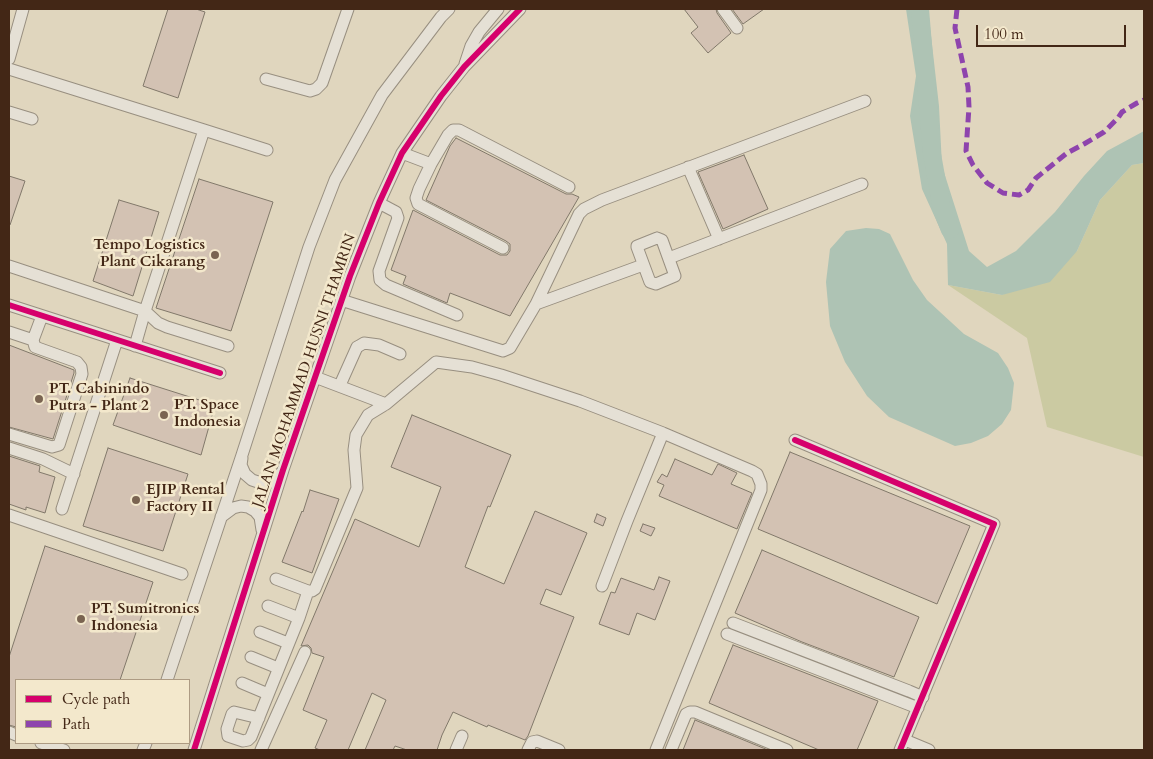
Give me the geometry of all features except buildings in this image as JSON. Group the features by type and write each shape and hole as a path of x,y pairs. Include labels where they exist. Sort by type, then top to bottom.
{"street":[{"path":"9,59 23,9"},
{"path":"266,79 310,91 322,84 348,9"},
{"path":"464,67 471,46 479,32 498,9"},
{"name":"JALAN MOHAMMAD HUSNI THAMRIN","path":"194,750 262,532 341,300 379,203 402,153 441,96 464,67 520,9"},
{"path":"723,9 737,28"},
{"path":"167,679 309,248 335,180 382,95 444,11"},
{"path":"9,69 267,150"},
{"path":"341,300 503,351 510,348 536,304 579,214 584,209 602,200 865,101"},
{"path":"9,112 32,119"},
{"path":"135,346 204,130"},
{"path":"503,248 418,204 416,198 418,189 448,135 453,130 459,130 569,187"},
{"path":"402,153 431,164"},
{"path":"688,167 719,239"},
{"path":"669,258 862,184"},
{"path":"379,203 396,212 398,218 379,271 380,280 386,285 457,315"},
{"path":"657,238 662,240 669,258 675,276 656,284 650,282 636,248 657,238"},
{"path":"536,304 643,265"},
{"path":"9,266 145,311 158,323 167,327 228,346"},
{"path":"9,305 220,373"},
{"path":"9,434 52,447 57,446 60,443 82,374 77,362 35,347 33,340 42,316"},
{"path":"9,332 33,340"},
{"path":"62,509 118,340"},
{"path":"340,385 357,347 364,344 379,345 400,354"},
{"path":"276,579 308,591 315,589 357,488 354,450 356,435 368,415 386,404 436,362 445,362 501,374 580,401 663,433 752,471 757,474 761,484 760,490 656,750"},
{"path":"315,377 386,404"},
{"path":"602,586 633,504 663,433"},
{"path":"795,440 994,524 903,745 929,750"},
{"path":"9,448 43,459 74,474"},
{"path":"242,455 242,465 245,474 252,480 261,483 270,482 278,477 283,470"},
{"path":"220,518 233,508 248,507 260,517 262,532"},
{"path":"9,515 182,574"},
{"path":"259,718 308,591"},
{"path":"268,606 299,618"},
{"path":"733,624 909,690 920,703"},
{"path":"260,632 288,643"},
{"path":"727,634 920,703"},
{"path":"261,750 305,652"},
{"path":"250,657 278,668"},
{"path":"242,683 268,694"},
{"path":"671,750 686,714 695,712 787,750"},
{"path":"456,750 462,736"},
{"path":"528,750 532,742 537,741 559,750"},
{"path":"44,744 64,750"}],"green space":[{"path":"1144,163 1144,457 1047,427 1027,338 948,285 1002,295 1077,251 1100,200 1132,165"}],"shaded area":[{"path":"906,9 928,9 939,106 942,166 969,251 987,267 1016,251 1055,212 1107,151 1144,131 1144,163 1132,165 1100,200 1077,251 1050,282 1002,295 948,285 947,244 922,189 910,116 916,76"},
{"path":"866,228 879,229 890,234 913,280 927,300 964,334 998,353 1008,368 1014,383 1011,410 1002,424 988,436 971,443 955,446 889,417 867,396 845,362 830,326 826,282 830,249 846,231"}],"waterway":[{"path":"920,9 932,154 942,210 950,230"}],"marked path":[{"path":"957,9 955,28 968,87 969,107 966,151 973,165 987,183 1003,193 1019,195 1028,190 1036,178 1067,153 1104,132 1122,112 1144,100"}],"cycle path":[{"path":"194,750 283,470 350,276 379,203 402,153 441,96 464,67 520,9"},
{"path":"9,305 220,373"},
{"path":"795,440 994,524 900,750"}],"place":[{"name":"Tempo Logistics Plant Cikarang","path":"215,255"},
{"name":"PT. Cabinindo Putra - Plant 2","path":"39,399"},
{"name":"PT. Space Indonesia","path":"164,415"},
{"name":"EJIP Rental Factory II","path":"136,500"},
{"name":"PT. Sumitronics Indonesia","path":"81,619"}]}
